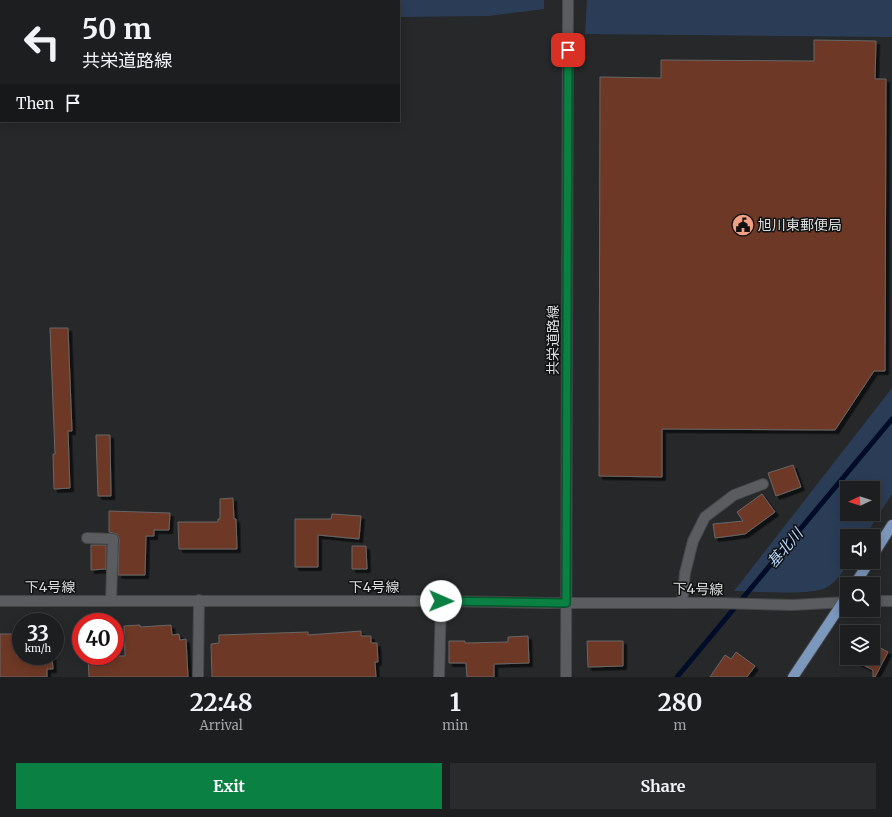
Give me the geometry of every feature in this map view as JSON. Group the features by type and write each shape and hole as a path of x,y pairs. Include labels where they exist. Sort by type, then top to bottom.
{"main road":[{"path":"880,544 892,525"},
{"path":"793,677 840,609"}],"street":[{"name":"共栄道路線","path":"566,677 568,2"},
{"path":"682,602 685,573 693,541 705,517 734,494 763,484"},
{"path":"88,538 112,539 111,601"},
{"name":"下4号線","path":"0,600 441,601 566,603 682,602 793,605 840,601"},
{"path":"198,677 199,600"},
{"path":"880,601 892,600"},
{"path":"440,677 441,601"}],"shaded area":[{"path":"400,0 544,0 544,9 488,16 400,17"},
{"path":"587,0 892,0 892,37 585,34"},
{"path":"892,388 892,494 880,513 880,481 840,481 840,521 875,521 870,529 840,529 840,569 844,569 829,586 811,591 783,593 734,591"}],"building":[{"name":"旭川東郵便局","path":"814,40 876,41 875,79 886,79 885,371 874,371 835,430 662,429 662,477 599,476 600,77 661,78 661,60 814,61"},
{"path":"50,328 68,328 72,431 68,431 70,488 54,489 53,454 55,454"},
{"path":"96,435 110,435 111,496 98,496"},
{"path":"793,465 801,487 776,496 768,473"},
{"path":"762,494 775,512 745,534 715,538 713,524 743,521 737,512"},
{"path":"233,498 234,519 236,519 237,549 179,549 178,522 218,522 218,519 220,519 220,499"},
{"path":"109,511 170,513 169,530 154,530 154,536 146,536 145,575 118,575 119,539 117,534 109,532"},
{"path":"332,514 361,516 359,539 318,535 318,567 295,567 295,519 331,519"},
{"path":"91,545 106,545 106,569 91,570"},
{"path":"352,546 366,546 367,569 352,569"},
{"path":"140,625 140,627 171,625 172,635 179,634 180,640 186,639 188,677 89,677 88,665 124,665 124,626"},
{"path":"361,631 361,636 371,636 371,643 377,643 378,662 375,662 376,677 212,677 211,644 219,643 219,635 308,632 308,635"},
{"path":"0,634 12,634 12,665 53,665 53,669 47,669 47,677 0,677"},
{"path":"528,636 529,663 494,664 494,677 467,677 466,663 449,663 449,641 465,641 465,643 508,642 508,637"},
{"path":"587,641 623,641 623,666 588,667"},
{"path":"880,648 888,652 875,677 873,677 873,670 863,665 880,665"},
{"path":"736,652 755,666 747,677 710,677 725,655 731,659"}],"waterway":[{"name":"基北川","path":"677,677 892,419"}],"place":[{"name":"旭川東郵便局","path":"743,225"}],"route":[{"path":"441,601 566,603 568,50"}]}
